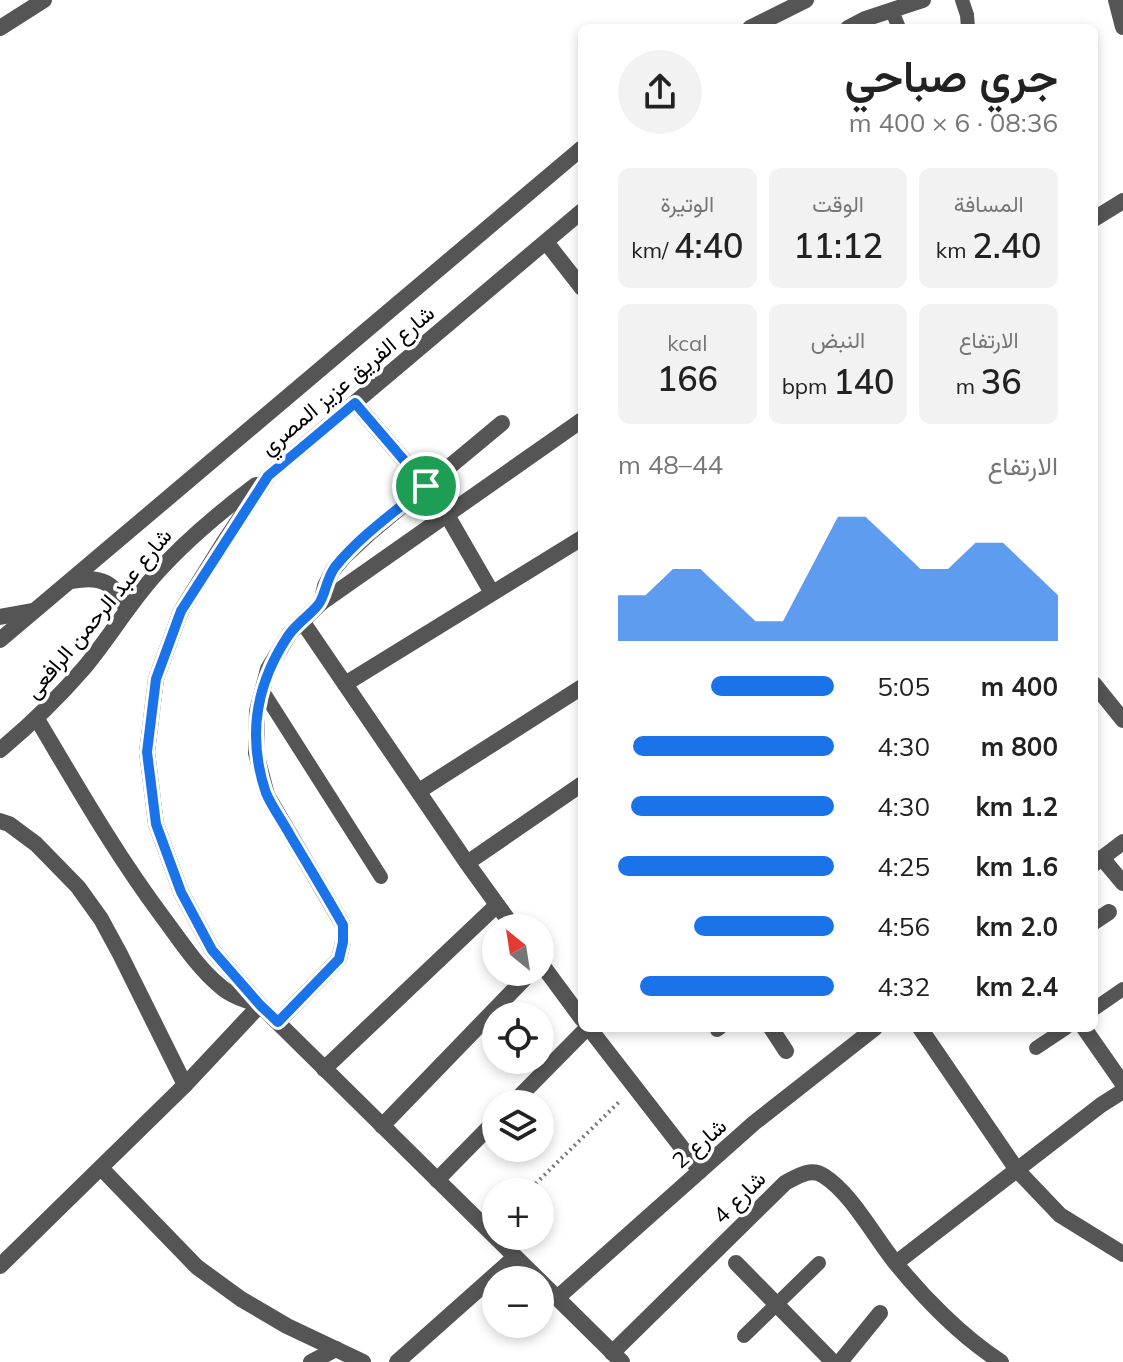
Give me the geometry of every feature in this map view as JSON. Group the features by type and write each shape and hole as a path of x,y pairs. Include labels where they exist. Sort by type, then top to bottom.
{"street":[{"path":"0,28 44,0"},
{"path":"758,24 806,0"},
{"path":"856,24 923,0"},
{"path":"1116,0 1123,27"},
{"name":"شارع الفريق عزيز المصري","path":"0,640 578,151"},
{"path":"1098,217 1123,201"},
{"name":"شارع الفريق عزيز المصري","path":"524,1266 260,1005 212,950 181,892 156,824 147,752 156,679 181,611 268,476 578,214"},
{"path":"546,242 578,283"},
{"path":"355,403 426,486"},
{"path":"321,603 333,570 344,557 502,423"},
{"path":"278,1022 339,959 343,925 267,795 256,753 257,711 268,669 290,633 321,603 578,423"},
{"name":"شارع عبد الرحمن الرافعى","path":"0,750 37,719 85,667 155,575 185,543 268,476"},
{"path":"447,515 492,593"},
{"path":"345,684 578,540"},
{"path":"71,581 89,578 106,582 120,594 127,610"},
{"path":"0,617 33,611"},
{"path":"302,621 504,914"},
{"path":"1098,689 1123,720"},
{"path":"419,791 578,690"},
{"path":"0,1266 185,1085 260,1005 238,998 220,986 187,951 106,836 37,719"},
{"path":"467,863 578,787"},
{"path":"0,821 36,844 78,887 101,919 185,1085"},
{"path":"1123,842 1098,861 1123,883"},
{"path":"324,1069 497,905"},
{"path":"1098,919 1109,912"},
{"path":"554,979 578,1008"},
{"path":"382,1126 517,986"},
{"path":"526,1090 584,1032"},
{"path":"591,1032 700,1171"},
{"path":"774,1032 786,1051"},
{"name":"شارع 2","path":"557,1298 754,1123 870,1032"},
{"path":"930,1032 1017,1170 1060,1215 1123,1254"},
{"path":"1087,1032 1123,1084"},
{"path":"896,1263 1123,1091"},
{"path":"437,1180 482,1134"},
{"path":"101,1168 197,1267 241,1299 287,1326 363,1362"},
{"name":"شارع 4","path":"617,1357 785,1183 805,1172 822,1174 842,1191 896,1263 940,1311 1001,1362"},
{"path":"397,1362 515,1257"},
{"path":"736,1263 833,1362"},
{"name":"شارع الفريق عزيز المصري","path":"554,1295 617,1357"},
{"path":"840,1362 880,1313"},
{"path":"311,1362 336,1349"}],"lane":[{"path":"962,0 968,24"},
{"path":"892,11 897,24"},
{"path":"262,690 381,877"},
{"path":"1098,1006 1123,989"},
{"path":"1036,1048 1060,1032"},
{"path":"744,1336 819,1263"}],"path":[{"path":"541,1178 635,1087"}],"route":[{"path":"355,403 426,486 372,531 333,570 321,603 290,633 268,669 262,690 257,711 256,753 267,795 343,925 339,959 278,1022 212,950 181,892 156,824 147,752 156,679 181,611 268,476 355,403"}]}
